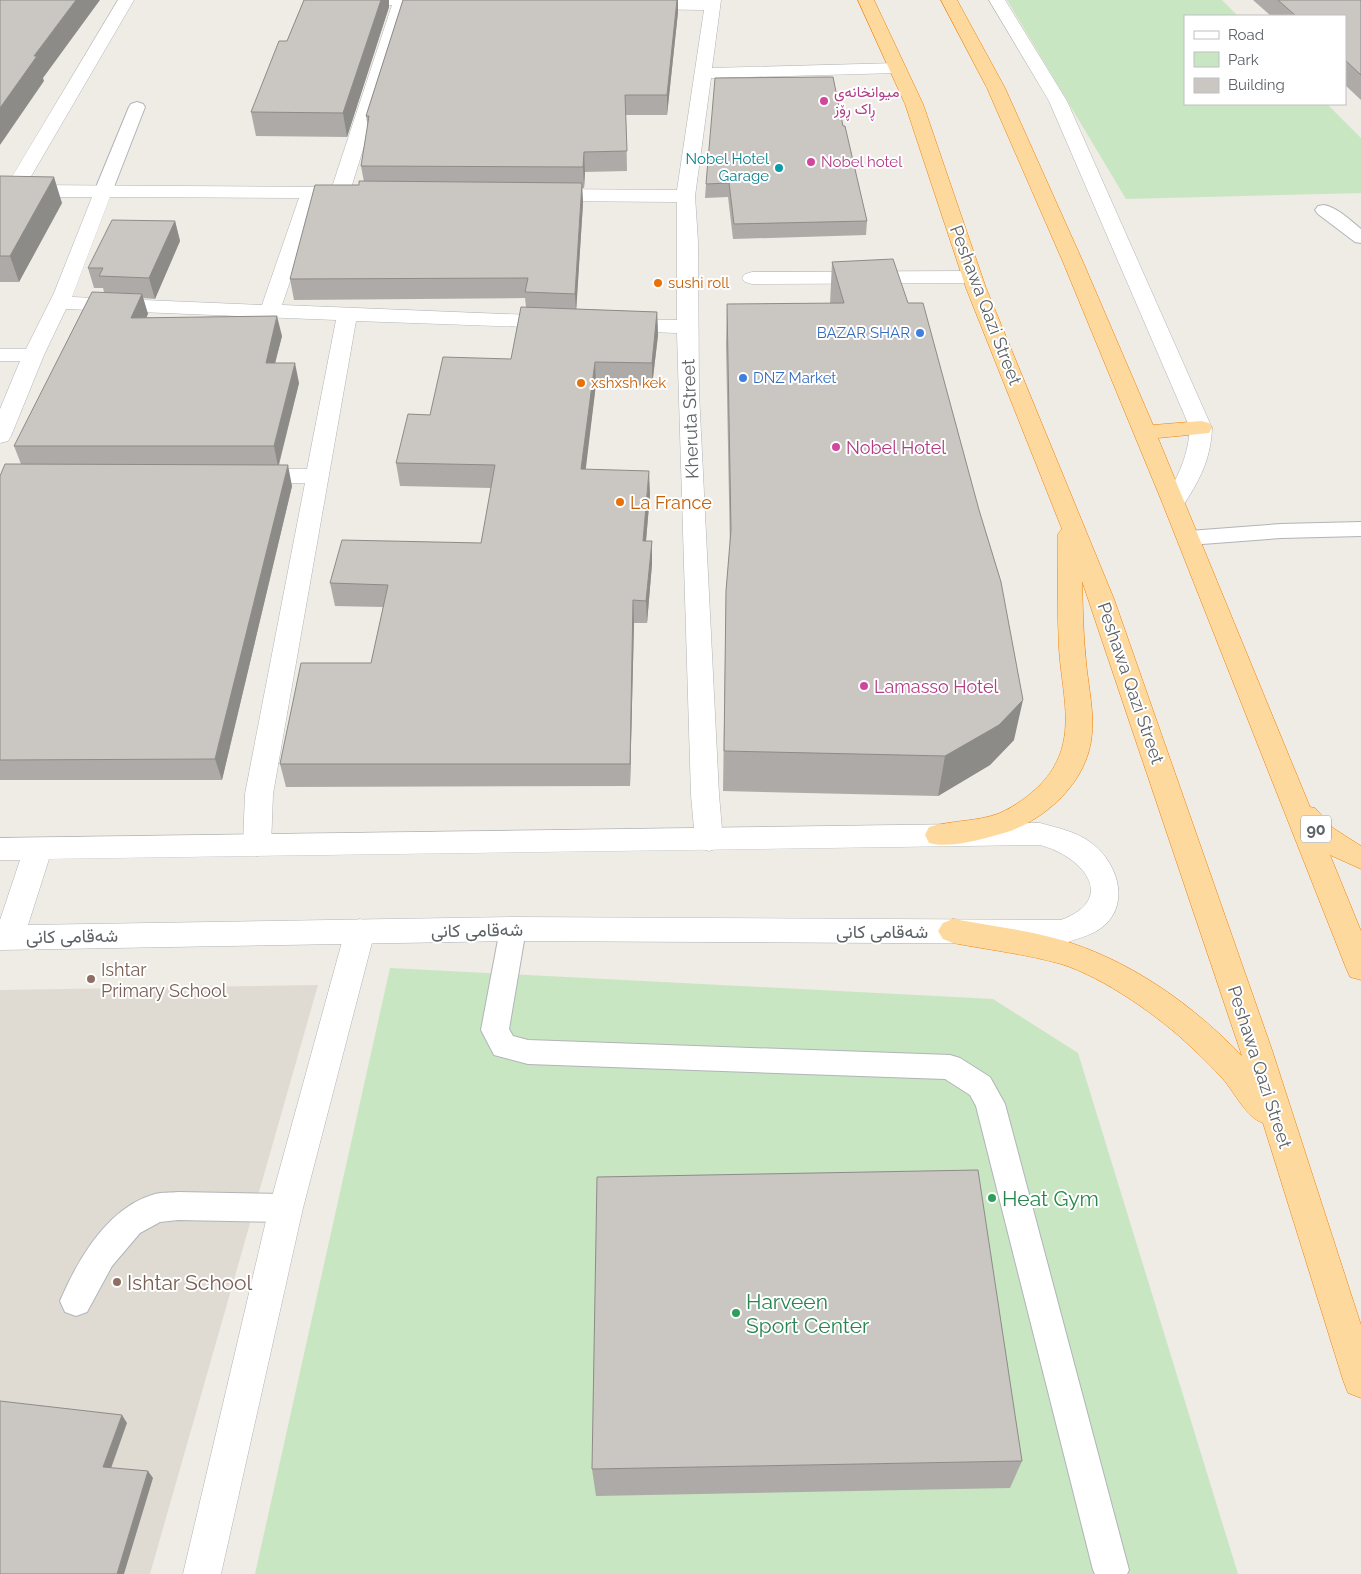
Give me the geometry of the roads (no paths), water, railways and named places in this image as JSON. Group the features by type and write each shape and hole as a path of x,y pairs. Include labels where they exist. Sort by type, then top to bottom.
{"highway":[{"name":"Peshawa Qazi Street","path":"866,0 914,104 972,277 1102,599 1256,1050 1361,1380"},
{"path":"949,0 996,88 1073,262 1189,538 1361,968"},
{"path":"1145,432 1201,428"},
{"path":"939,836 991,826 1011,819 1054,789 1071,764 1077,744 1079,722 1072,648 1069,518"},
{"name":"90","path":"1288,784 1297,804 1313,827 1337,846 1361,858"},
{"path":"954,931 1059,951 1102,969 1142,991 1181,1018 1216,1048 1250,1087 1280,1130"}],"street":[{"path":"6,191 126,0"},
{"path":"349,0 460,1"},
{"path":"340,193 402,0"},
{"path":"997,0 1058,101 1201,428 1200,448 1196,466 1174,502"},
{"path":"625,4 712,3"},
{"name":"Kheruta Street","path":"709,840 705,796 686,327 688,242 686,196 712,3"},
{"path":"703,73 897,68"},
{"path":"6,191 369,194"},
{"path":"0,436 58,303 103,192"},
{"path":"270,312 310,193"},
{"path":"528,195 686,196"},
{"path":"752,278 972,277"},
{"path":"58,303 686,327"},
{"path":"257,845 259,794 347,315"},
{"path":"0,355 34,355"},
{"path":"228,476 317,476"},
{"name":"شەقامی کانی","path":"4,938 513,929 1062,932 1072,930 1088,921 1100,909 1105,893 1099,868 1087,853 1070,842 1050,835 939,836"},
{"path":"0,849 38,850 257,845 939,836"},
{"path":"4,938 38,850"},
{"path":"202,1574 286,1208 360,931"}],"lane":[{"path":"103,192 137,107"},
{"path":"1324,210 1341,220 1361,238"},
{"path":"1189,538 1281,531 1361,529"},
{"path":"513,929 495,1030 504,1046 528,1052 950,1066 980,1086 990,1104 1111,1570"},
{"path":"76,1301 101,1256 129,1223 156,1208 178,1206 286,1208"}],"place":[{"name":"میوانخانەی ڕاک ڕۆز","path":"824,101"},
{"name":"Nobel hotel","path":"811,162"},
{"name":"Nobel Hotel Garage","path":"779,168"},
{"name":"sushi roll","path":"658,283"},
{"name":"BAZAR SHAR","path":"920,333"},
{"name":"DNZ Market","path":"743,378"},
{"name":"xshxsh kek","path":"581,383"},
{"name":"Nobel Hotel","path":"836,447"},
{"name":"La France","path":"620,502"},
{"name":"Lamasso Hotel","path":"864,686"},
{"name":"Ishtar Primary School","path":"91,979"},
{"name":"Heat Gym","path":"992,1198"},
{"name":"Ishtar School","path":"117,1282"},
{"name":"Harveen Sport Center","path":"736,1313"}]}
